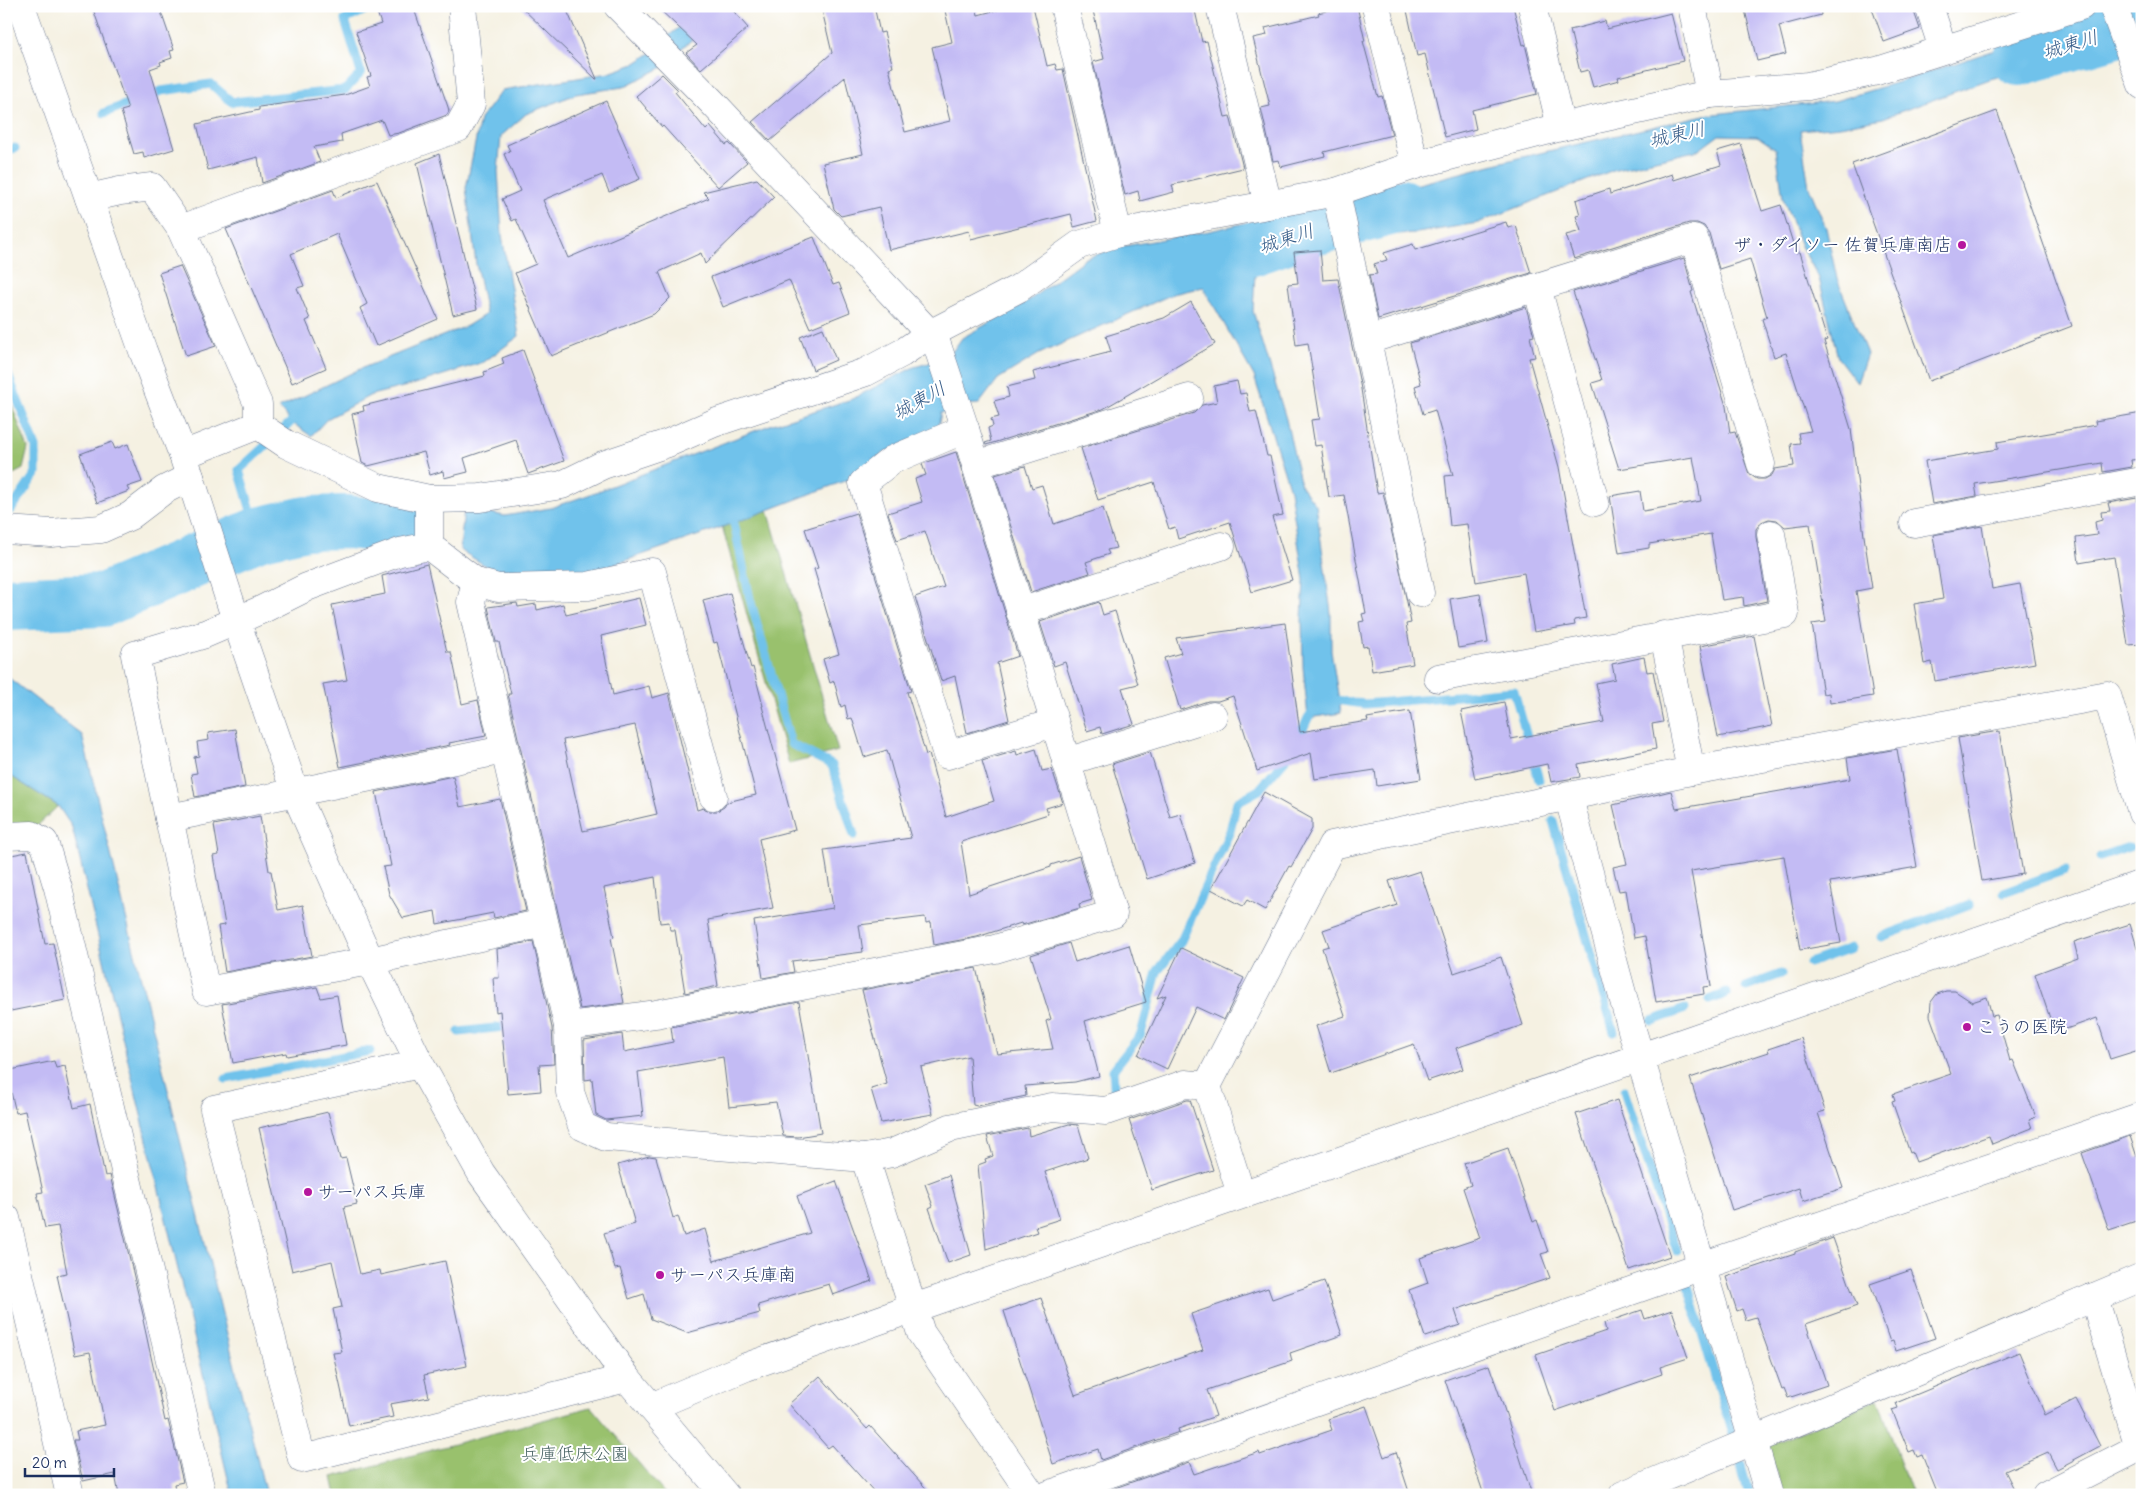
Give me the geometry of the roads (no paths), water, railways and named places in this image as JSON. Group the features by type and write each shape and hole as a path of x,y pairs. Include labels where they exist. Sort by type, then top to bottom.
{"street":[{"path":"21,6 190,478 295,792 370,961 420,1064 481,1173 627,1378 724,1495"},
{"path":"181,229 458,128 471,104 462,6"},
{"path":"568,1026 656,1014 995,948 1113,914 963,423 933,340 677,65 618,6"},
{"path":"1064,6 1118,233"},
{"path":"1220,6 1268,205"},
{"path":"1376,6 1415,165"},
{"path":"1532,6 1561,127"},
{"path":"1692,6 1710,94"},
{"path":"1929,6 1943,49"},
{"path":"89,198 120,190 152,187 181,229 270,433 378,488 429,499 480,498 562,485 603,465 668,443 714,423 866,372 902,353 933,340 1020,288 1079,245 1118,233 1336,192 1415,165 1561,127 1710,94 1808,86 1877,71 2081,6"},
{"path":"2113,6 2137,72"},
{"path":"1336,192 1420,593"},
{"path":"1368,340 1694,238 1761,464"},
{"path":"1537,287 1595,502"},
{"path":"976,465 1189,398"},
{"path":"963,423 892,460 863,483 947,755 1054,723"},
{"path":"6,530 51,533 101,529 130,516 164,490 190,478 270,433"},
{"path":"1914,523 2142,481"},
{"path":"429,499 429,546"},
{"path":"1438,678 1785,614 1771,534"},
{"path":"544,923 370,961 206,991 134,655 205,634 233,611 264,609 307,587 400,552 429,546 476,582 498,588 588,586 652,572 713,796"},
{"path":"1020,612 1221,546"},
{"path":"476,582 471,602 568,1026 570,1092 582,1126 606,1137 865,1158 892,1153 950,1128 1052,1107 1106,1110 1185,1084 1207,1086"},
{"path":"1664,636 1691,771"},
{"path":"1241,1194 1207,1086 1332,845 1691,771 2106,695 2142,813"},
{"path":"1066,762 1213,716"},
{"path":"169,818 504,750"},
{"path":"1568,795 1640,1058 1769,1495"},
{"path":"6,836 32,834 44,842 58,888 202,1495"},
{"path":"651,1407 746,1367 914,1308 2142,884"},
{"path":"420,1064 214,1108 302,1459 627,1378"},
{"path":"1048,1495 1702,1266 2142,1116"},
{"path":"865,1158 921,1333 1032,1495"},
{"path":"6,1218 70,1495"},
{"path":"1623,1495 2142,1277"},
{"path":"2046,1495 2140,1447 2094,1297"}],"water":[{"path":"698,13 719,16 663,67 623,87 576,94 526,114 501,136 498,171 502,235 519,336 484,362 415,384 371,395 327,419 311,436 291,422 279,408 360,369 467,326 486,314 476,264 466,188 480,119 502,90 609,73 634,64 651,53 667,37"},
{"path":"2086,29 2095,58 2056,62 1990,79 1883,118 1840,126 1800,130 1809,187 1826,228 1837,279 1867,354 1857,383 1838,358 1819,278 1801,246 1783,198 1776,149 1757,136 1719,135 1699,150 1616,169 1478,223 1417,233 1357,236 1346,203 1514,159 1704,115 1835,101 2007,46 2064,30"},
{"path":"1318,207 1324,241 1268,255 1255,273 1253,311 1286,419 1301,486 1316,505 1331,613 1331,651 1341,713 1308,718 1303,667 1302,618 1304,580 1290,490 1254,376 1203,287 1173,294 1039,354 998,379 979,404 963,405 941,413 938,427 887,451 847,480 734,523 584,575 494,571 460,550 464,508 505,516 550,508 770,425 852,399 914,367 929,363 952,352 962,338 1028,301 1086,258 1119,247 1209,231"},
{"path":"169,556 177,579 139,597 106,618 56,615 15,626 6,639 6,579 79,582 126,573"},
{"path":"6,672 9,678 82,735 266,1495 232,1495 72,827 58,806 6,773"}],"waterway":[{"path":"104,113 161,91 211,84 232,102 345,90 361,73 345,20 365,10 364,6"},
{"name":"城東川","path":"2019,59 2142,23"},
{"path":"6,151 15,148"},
{"name":"城東川","path":"1252,249 1295,234 1401,206"},
{"path":"6,370 36,447 36,473 11,510"},
{"path":"258,534 239,470 291,422 299,417"},
{"path":"728,515 734,523 750,599 791,744 832,765 854,835"},
{"path":"6,604 103,600 258,534 306,523 347,522 403,528"},
{"path":"1328,699 1365,704 1514,691 1539,780"},
{"path":"1297,743 1308,718 1315,708"},
{"path":"1115,1099 1113,1070 1141,1034 1157,972 1181,941 1230,831 1237,802 1259,790 1290,754"},
{"path":"1553,821 1614,1032"},
{"path":"2100,857 2129,847"},
{"path":"2004,892 2065,870"},
{"path":"1881,937 1970,904"},
{"path":"1809,963 1851,948"},
{"path":"1746,987 1781,974"},
{"path":"1710,1000 1727,993"},
{"path":"1652,1021 1685,1009"},
{"path":"459,1032 512,1026"},
{"path":"226,1079 370,1051"},
{"path":"1624,1091 1677,1251"},
{"path":"1688,1286 1732,1434"},
{"path":"1741,1465 1749,1495"}],"place":[{"name":"ザ・ダイソー 佐賀兵庫南店","path":"1962,245"},
{"name":"こうの医院","path":"1967,1027"},
{"name":"サーパス兵庫","path":"308,1192"},
{"name":"サーパス兵庫南","path":"660,1275"}],"park label":[{"name":"兵庫低床公園","path":"575,1454"}]}
